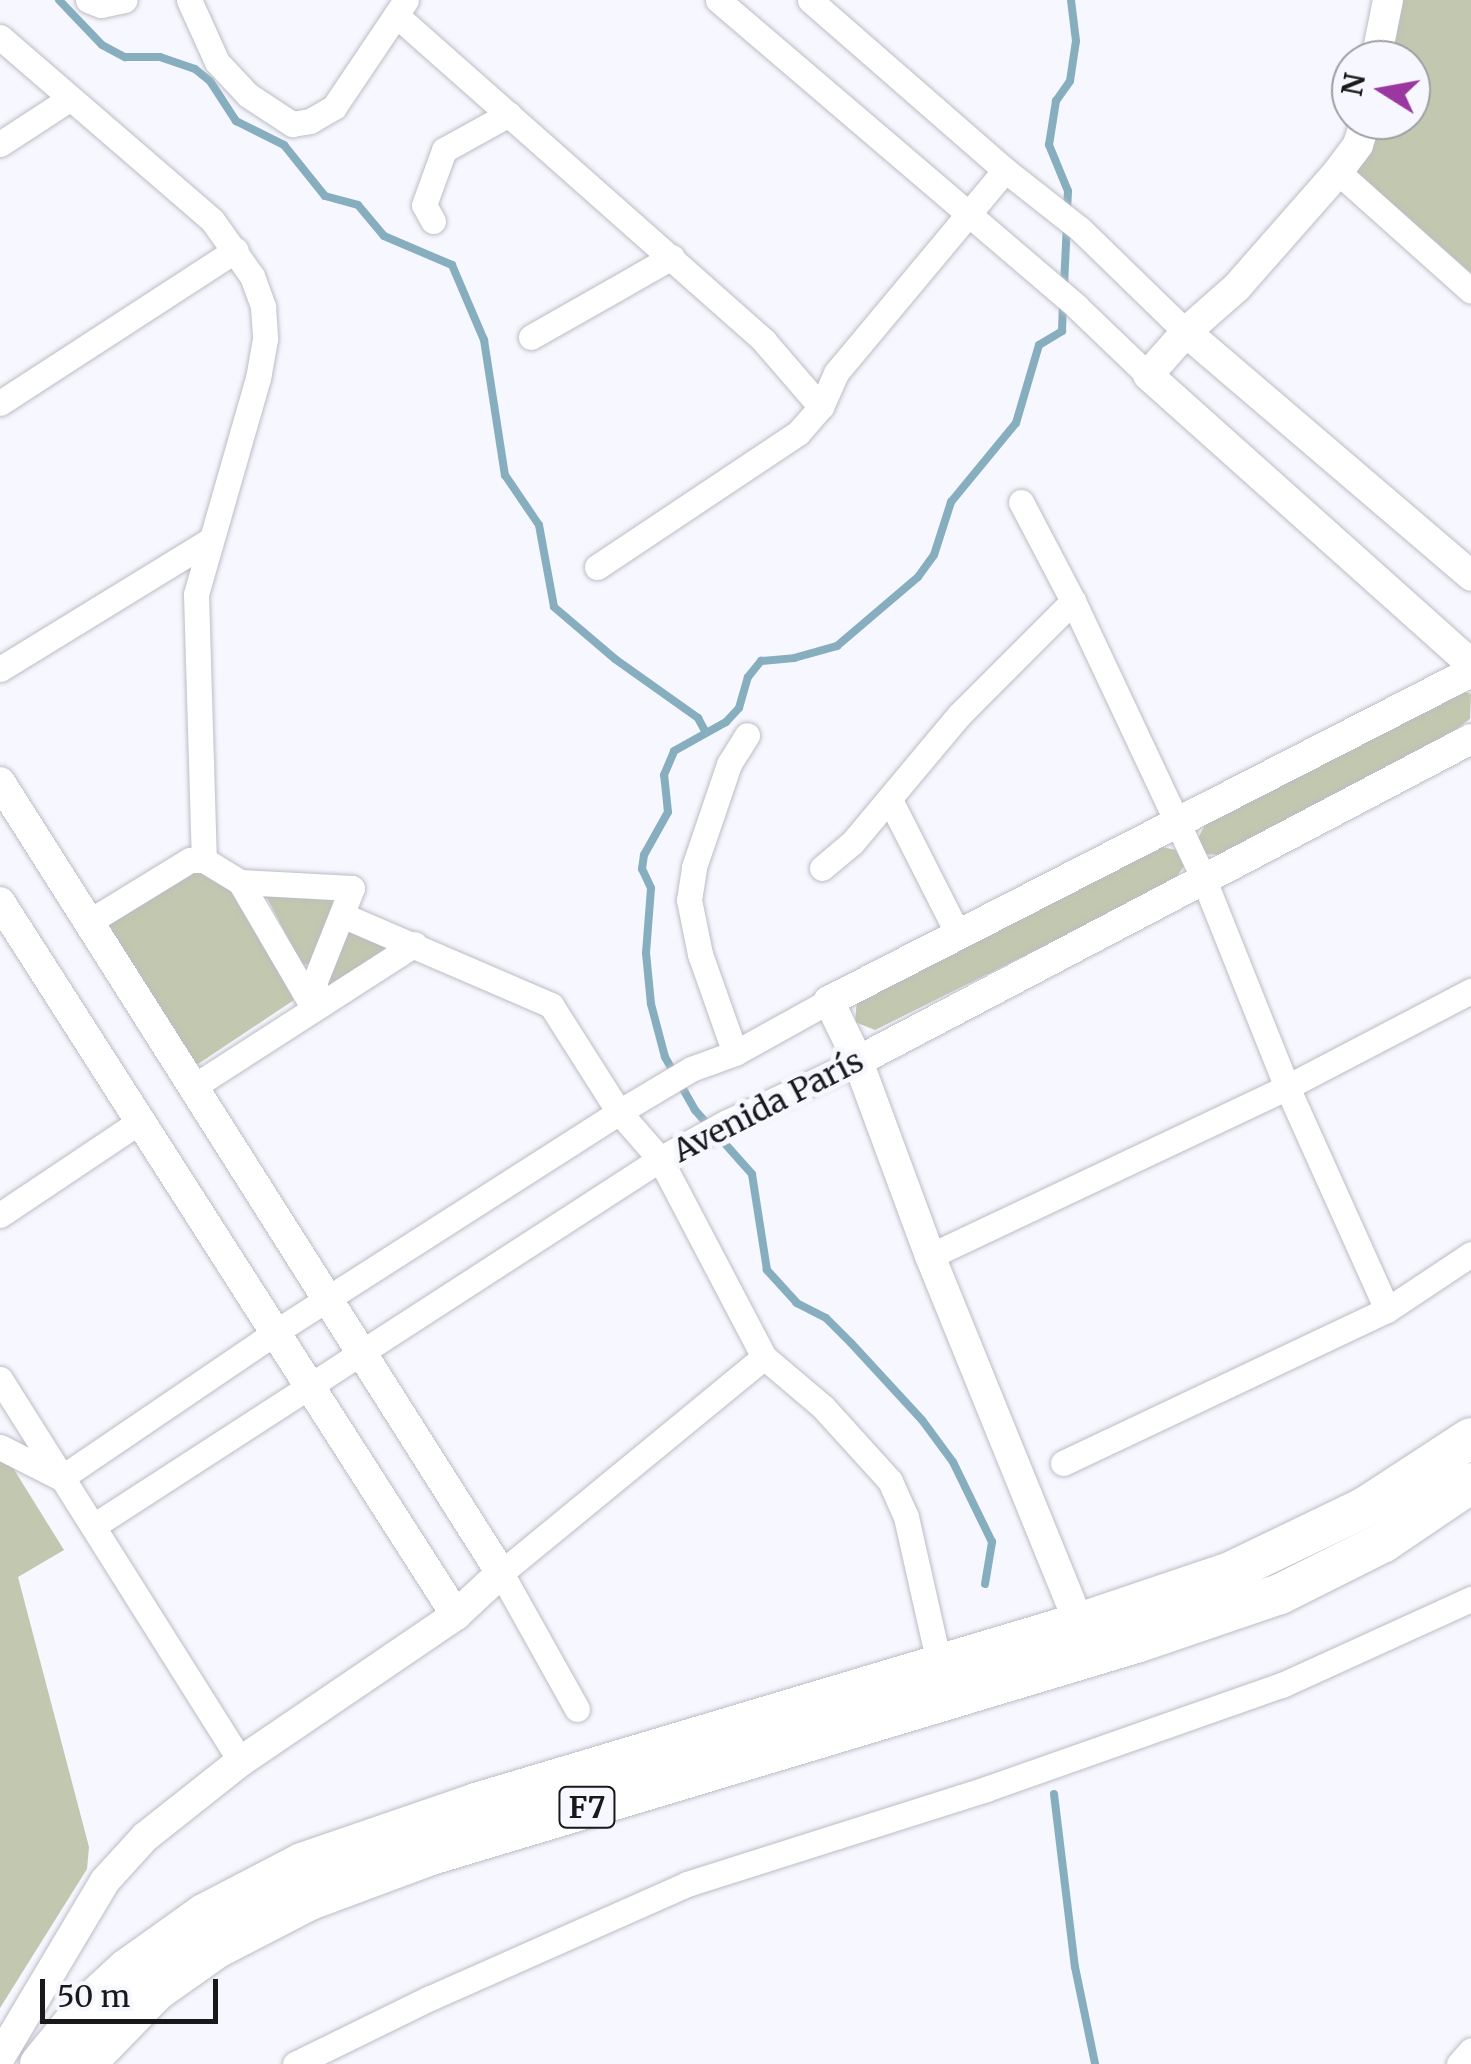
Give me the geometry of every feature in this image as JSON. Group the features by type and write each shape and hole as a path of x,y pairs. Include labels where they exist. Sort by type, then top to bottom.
{"highway":[{"name":"F7","path":"40,2064 88,2005 126,1970 204,1914 302,1863 476,1803 1079,1623 1228,1572 1366,1507 1471,1438"},
{"name":"F7","path":"86,2064 156,1990 218,1948 310,1900 431,1855 1136,1642 1280,1594 1384,1542 1471,1484"}],"street":[{"path":"88,0 101,5 124,0"},
{"path":"188,0 217,62 248,96 292,124 310,121 334,107 401,8 508,114 764,341 821,407"},
{"path":"718,0 1077,307 1471,664"},
{"path":"810,0 1005,170 1080,228 1186,332 1471,575"},
{"path":"1378,40 1380,7"},
{"path":"0,37 212,220 252,276 263,307 266,339 209,541 194,626 201,675 204,860"},
{"path":"0,144 68,99"},
{"path":"433,221 424,205 444,150 508,114"},
{"path":"1148,375 1186,332 1237,287 1338,172 1359,140"},
{"path":"597,567 798,433 821,407 836,373 1005,170"},
{"path":"1338,172 1471,291"},
{"path":"0,403 236,250"},
{"path":"531,338 672,256"},
{"path":"1020,502 1072,600 1204,880 1286,1087 1387,1310"},
{"path":"0,669 209,541"},
{"path":"822,868 890,800 960,714 1072,600"},
{"path":"1079,1623 930,1256 858,1061 829,1001 1471,672"},
{"path":"735,1052 700,954 689,900 694,867 729,764 747,736"},
{"name":"Avenida París","path":"95,1525 660,1160 727,1122 858,1061 1471,739"},
{"path":"0,782 87,924 196,1086 364,1352 501,1573 577,1709"},
{"path":"890,800 958,934"},
{"path":"87,924 190,860 204,860 240,882 314,1008"},
{"path":"240,882 352,888 315,981 314,1008"},
{"path":"0,902 456,1615"},
{"path":"342,915 551,1005 620,1112 660,1160 764,1357 823,1406 890,1482 906,1517 938,1664"},
{"path":"196,1086 415,944"},
{"path":"930,1256 1286,1087 1471,991"},
{"name":"Avenida París","path":"61,1478 277,1331 620,1112 690,1069 735,1052 829,1001"},
{"path":"0,1215 142,1120"},
{"path":"1063,1463 1387,1310 1471,1254"},
{"path":"0,2056 105,1881 146,1837 242,1761 456,1615 501,1573 764,1357"},
{"path":"0,1380 242,1761"},
{"path":"0,1447 61,1478"},
{"path":"295,2064 687,1884 986,1789 1282,1684 1471,1599"},
{"path":"1459,2064 1471,2050"}],"green space":[{"path":"1399,0 1471,0 1471,273 1353,169 1370,140 1431,140 1431,40 1393,40"},
{"path":"1465,692 1471,694 1470,719 1455,730 1221,855 1204,854 1196,842 1206,823"},
{"path":"1162,847 1176,850 1184,866 1173,882 875,1030 855,1022 857,999"},
{"path":"194,869 227,881 294,1000 198,1064 190,1062 104,927"},
{"path":"265,894 330,899 333,903 310,964 302,965"},
{"path":"350,929 393,949 323,988 344,933"},
{"path":"0,1447 64,1550 18,1577 89,1847 87,1869 0,2008"}],"waterway":[{"path":"59,0 102,45 125,57 160,57 195,69 210,81 236,121 284,145 325,196 358,205 384,236 452,265 484,340 505,475 539,525 554,607 615,659 698,718 705,731"},
{"path":"1067,210 1068,191 1049,145 1056,101 1070,81 1076,41 1071,0"},
{"path":"1064,285 1067,224"},
{"path":"985,1584 992,1542 953,1462 922,1420 851,1343 826,1318 797,1303 767,1270 752,1174 695,1110 665,1057 651,1004 646,953 651,888 642,869 644,855 668,812 664,775 674,751 726,722 739,708 748,677 761,661 794,658 837,646 918,577 934,555 951,502 1016,423 1039,345 1062,331 1063,304"},
{"path":"1054,1794 1075,1967 1095,2064"}]}
